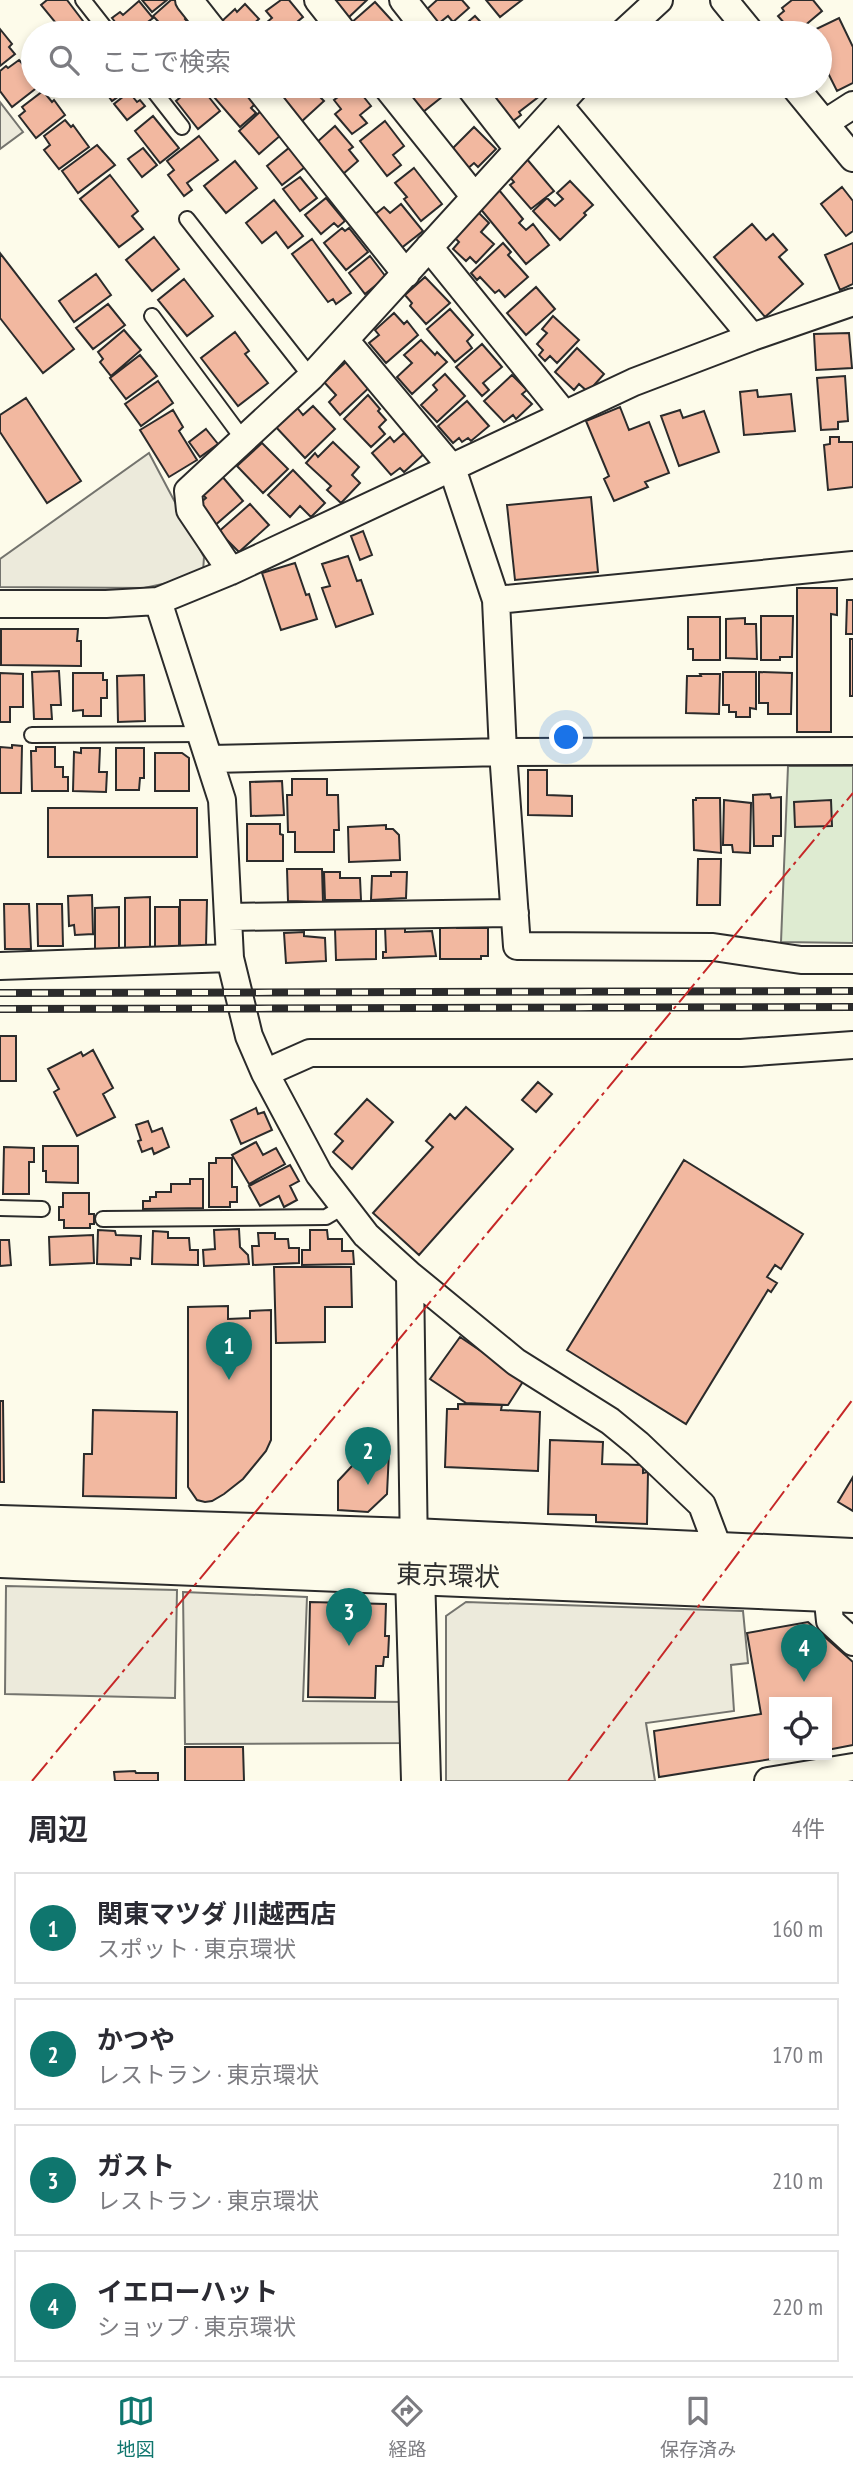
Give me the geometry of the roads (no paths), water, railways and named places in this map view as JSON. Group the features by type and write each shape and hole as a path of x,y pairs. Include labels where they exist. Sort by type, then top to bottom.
{"main road":[{"name":"東京環状","path":"0,1525 414,1556 840,1593"},
{"name":"東京環状","path":"0,1558 720,1553 853,1558"},
{"path":"414,1556 421,1781"}],"street":[{"path":"189,0 206,21"},
{"path":"318,0 335,21"},
{"path":"403,0 420,21"},
{"path":"637,21 659,0"},
{"path":"724,0 741,21"},
{"path":"267,98 406,274"},
{"path":"396,98 474,196"},
{"path":"478,98 518,149"},
{"path":"230,571 190,510 188,491 311,377 565,98"},
{"path":"570,98 752,337"},
{"path":"804,98 853,158"},
{"path":"825,123 853,104"},
{"path":"429,247 564,414"},
{"path":"0,604 158,601 230,571 634,382 853,302"},
{"path":"345,340 452,468 496,600 503,752 517,946 713,947 801,960 853,960"},
{"path":"496,600 853,565"},
{"path":"158,601 222,800 230,958 249,1036 265,1073 319,1174 366,1235 411,1275 516,1362 610,1420 638,1444 702,1505 720,1553"},
{"path":"211,760 503,752 853,751"},
{"path":"228,917 515,913"},
{"path":"0,965 230,958"},
{"path":"265,1073 310,1053 741,1053 853,1045"},
{"path":"411,1275 414,1556"},
{"path":"840,1593 830,1621 853,1642"},
{"path":"768,1781 853,1767"}],"lane":[{"path":"83,0 100,21"},
{"path":"159,98 182,127"},
{"path":"187,219 311,377"},
{"path":"152,316 243,439"},
{"path":"32,735 202,734"},
{"path":"103,1219 326,1217 343,1207"},
{"path":"0,1208 42,1209"}],"railway":[{"path":"0,993 853,991"},
{"path":"0,1009 853,1007"}],"place":[{"name":"関東マツダ 川越西店","path":"229,1380"},
{"name":"かつや","path":"368,1485"},
{"name":"ガスト","path":"349,1646"},
{"name":"イエローハット","path":"804,1682"}]}
